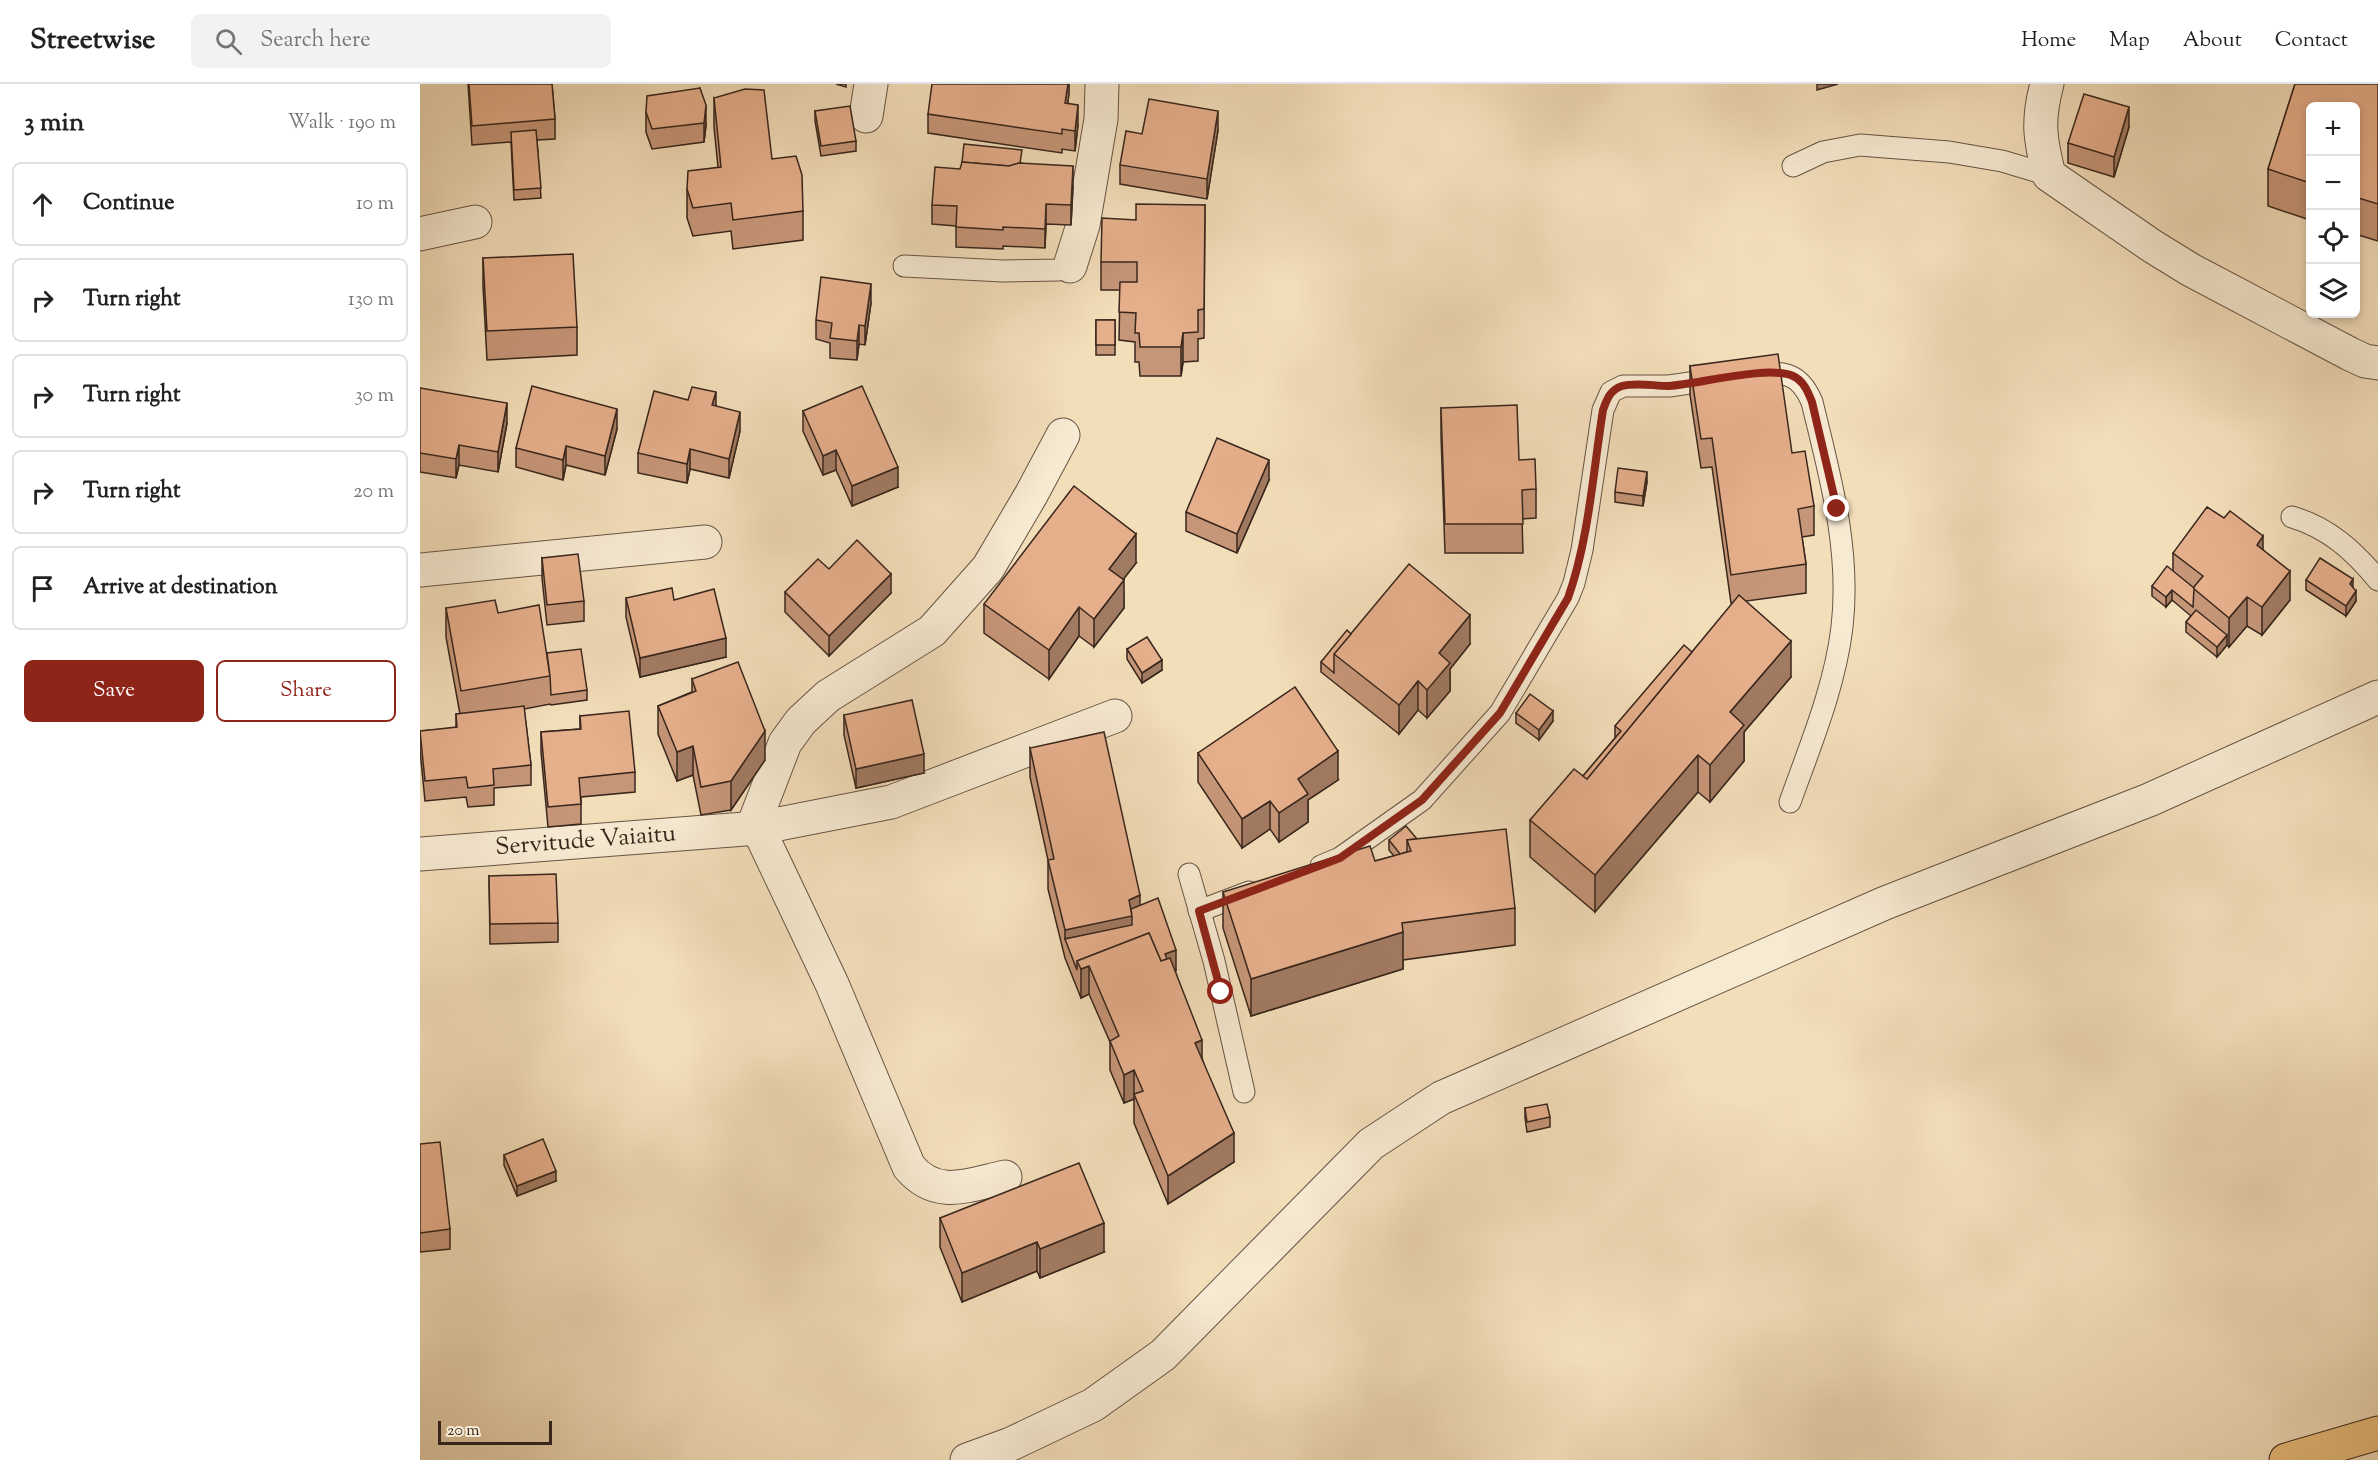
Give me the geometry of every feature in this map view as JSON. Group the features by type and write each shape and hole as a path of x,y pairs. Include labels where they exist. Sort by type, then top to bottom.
{"highway":[{"path":"2286,1460 2378,1433"}],"street":[{"path":"866,116 871,84"},
{"path":"1070,266 1083,225 1101,119 1102,84"},
{"path":"2047,84 2040,110 2041,142 2049,175 2151,246 2191,270 2350,354 2378,363"},
{"path":"420,234 475,222"},
{"path":"1005,1178 958,1188 942,1188 920,1180 909,1167 832,984 755,828 785,743 801,721 828,696 932,631 944,619 988,568 1063,435"},
{"path":"420,570 705,542"},
{"path":"967,1460 1011,1444 1093,1405 1163,1355 1371,1144 1441,1098 1886,903 2149,800 2378,697"},
{"name":"Servitude Vaiaitu","path":"420,854 755,828 908,797 965,772 1115,716"}],"lane":[{"path":"1793,166 1823,152 1860,145 1960,154 2002,161 2049,175"},
{"path":"904,266 1003,271 1059,270 1070,266"},
{"path":"1306,872 1340,858 1409,811 1430,792 1500,713 1568,598 1582,550 1603,410 1611,392 1623,386 1669,386 1780,373 1795,377 1806,387 1812,402 1837,509 1844,575 1842,625 1823,709 1790,802"},
{"path":"2292,517 2308,522 2337,537 2362,560 2378,580"},
{"path":"1189,874 1214,961 1244,1092"},
{"path":"1199,911 1263,887"}],"building":[{"path":"469,84 552,84 555,119 472,126"},
{"path":"932,84 1068,84 1065,103 1078,105 1075,131 1062,129 1062,134 928,114"},
{"path":"2295,84 2378,84 2378,204 2360,199 2360,102 2306,102 2306,182 2268,169"},
{"path":"700,88 706,105 704,123 652,129 646,112 647,96"},
{"path":"745,89 764,90 772,159 796,156 802,175 803,211 733,220 731,203 693,208 687,189 688,171 721,167 714,98"},
{"path":"2084,94 2129,107 2114,157 2068,143"},
{"path":"1149,99 1218,111 1207,179 1120,165 1126,131 1142,134"},
{"path":"850,106 856,141 821,146 815,111"},
{"path":"536,130 541,188 514,190 511,132"},
{"path":"964,144 1022,150 1020,163 1009,166 962,162"},
{"path":"962,162 1009,166 1019,163 1073,166 1071,205 1046,204 1045,229 1003,227 1003,230 956,227 957,206 932,205 935,167 960,169"},
{"path":"1136,204 1205,205 1204,309 1198,310 1198,332 1183,333 1181,347 1140,347 1139,333 1135,333 1136,313 1119,312 1120,282 1137,282 1137,262 1101,262 1102,218 1136,220"},
{"path":"573,254 577,327 487,331 483,258"},
{"path":"821,277 871,284 865,326 859,325 857,341 830,338 832,323 816,320"},
{"path":"1096,320 1115,320 1115,345 1096,345"},
{"path":"1778,354 1792,453 1805,451 1814,506 1798,509 1806,564 1731,575 1712,438 1701,439 1690,366"},
{"path":"532,386 617,409 605,456 566,446 563,460 516,448"},
{"path":"862,386 898,467 852,486 836,450 823,456 803,411"},
{"path":"692,387 716,392 712,405 740,412 729,459 690,449 687,464 638,453 654,391 688,400"},
{"path":"420,388 507,403 498,452 459,445 456,459 420,453"},
{"path":"1517,405 1519,460 1535,459 1536,489 1522,490 1523,524 1445,524 1441,408"},
{"path":"1217,438 1269,460 1237,534 1186,512"},
{"path":"1618,468 1647,472 1643,496 1615,492"},
{"path":"1074,486 1136,534 1109,569 1124,580 1094,619 1079,607 1049,650 984,604"},
{"path":"2207,507 2224,518 2230,511 2263,536 2257,545 2290,571 2262,607 2247,597 2229,618 2193,588 2203,576 2173,553"},
{"path":"857,540 891,574 829,636 785,592 818,559 829,569"},
{"path":"578,554 584,601 547,605 542,558"},
{"path":"2320,558 2353,579 2350,584 2356,591 2346,606 2306,580"},
{"path":"1409,564 1470,615 1439,653 1450,663 1427,690 1418,681 1399,705 1334,654"},
{"path":"2167,566 2194,588 2193,607 2172,590 2166,597 2152,586"},
{"path":"672,588 674,600 714,589 726,638 640,658 626,598"},
{"path":"1739,595 1791,641 1730,712 1744,725 1710,765 1698,755 1595,875 1530,820 1574,769 1587,779"},
{"path":"495,600 498,613 539,605 550,676 461,691 446,608"},
{"path":"2196,610 2227,635 2217,647 2186,622"},
{"path":"1347,630 1351,634 1334,654 1334,673 1321,662"},
{"path":"1147,637 1162,660 1142,673 1127,649"},
{"path":"1684,645 1692,652 1587,779 1583,776 1621,731 1615,726"},
{"path":"581,649 587,690 551,695 547,653"},
{"path":"738,662 765,731 731,781 701,787 693,746 677,752 658,706 696,691 692,679"},
{"path":"1295,687 1338,751 1298,779 1308,794 1279,813 1270,801 1242,819 1198,753"},
{"path":"1530,694 1553,711 1539,730 1516,713"},
{"path":"912,700 924,754 856,769 844,715"},
{"path":"524,706 531,765 493,769 494,785 468,788 466,777 425,781 420,731 457,727 456,714"},
{"path":"629,711 635,772 579,778 581,804 548,807 541,732 581,729 580,716"},
{"path":"1104,732 1140,895 1129,900 1132,916 1065,930 1048,860 1054,859 1030,748"},
{"path":"1406,826 1417,839 1407,840 1407,852 1400,854 1389,840"},
{"path":"1506,829 1515,908 1402,923 1403,932 1251,979 1223,892 1370,846 1375,861 1411,851 1407,840"},
{"path":"556,874 558,923 490,924 489,876"},
{"path":"1158,898 1176,950 1165,954 1167,959 1161,961 1149,933 1077,961 1077,970 1065,939 1132,925 1131,909"},
{"path":"1149,933 1161,961 1170,958 1202,1040 1195,1043 1234,1133 1168,1176 1134,1094 1143,1091 1134,1070 1124,1075 1110,1041 1119,1036 1089,966 1081,969 1077,961"},
{"path":"1547,1104 1550,1117 1527,1122 1525,1108"},
{"path":"543,1139 556,1171 517,1186 504,1155"},
{"path":"440,1142 450,1229 420,1233 420,1144"},
{"path":"1079,1163 1104,1223 1040,1249 1037,1242 962,1273 940,1218"}],"route":[{"path":"1221,992 1199,911 1340,858 1422,800 1500,713 1568,598 1574,583 1582,550 1603,410 1611,392 1623,386 1669,386 1763,374 1780,373 1795,377 1806,387 1812,402 1837,509"}]}
